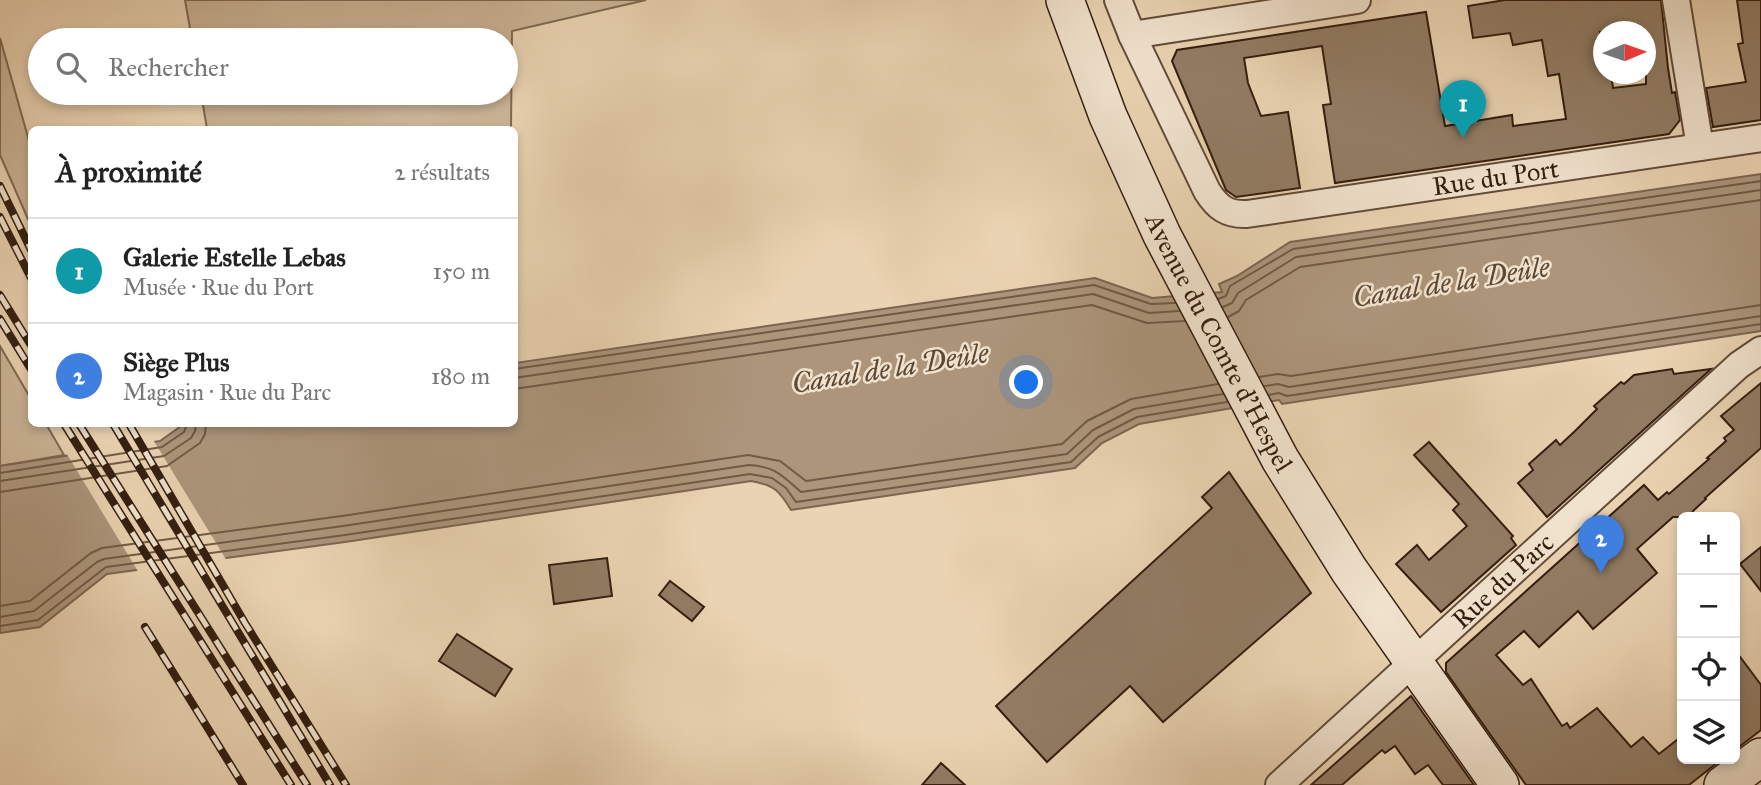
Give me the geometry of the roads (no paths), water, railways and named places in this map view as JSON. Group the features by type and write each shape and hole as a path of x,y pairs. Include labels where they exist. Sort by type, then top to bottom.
{"street":[{"name":"Avenue du Comte d'Hespel","path":"1065,0 1108,117 1162,235 1280,459 1328,539 1500,785"},
{"path":"1118,0 1132,35 1357,0"},
{"path":"1675,0 1700,147"},
{"name":"Rue du Port","path":"1132,35 1207,191 1219,207 1229,213 1259,213 1761,138"},
{"name":"Rue du Parc","path":"1279,785 1739,365 1761,350"},
{"path":"1723,785 1761,757"}],"water":[{"name":"Canal de la Deûle","path":"1761,174 1761,331 1282,404 1279,400 1139,424 1102,443 1075,468 791,510 775,490 765,484 751,481 345,542 107,574 40,627 0,633 0,466 160,441 180,427 518,427 518,363 1095,278 1152,298 1222,292 1219,284 1237,276 1290,242"}],"railway":[{"path":"0,186 28,244"},
{"path":"0,217 28,272"},
{"path":"0,295 28,340"},
{"path":"0,319 28,364"},
{"path":"66,427 291,785"},
{"path":"81,427 307,785"},
{"path":"115,427 330,785"},
{"path":"131,427 245,623 346,785"},
{"path":"145,627 243,785"}],"place":[{"name":"Galerie Estelle Lebas","path":"1463,138"},
{"name":"Siège Plus","path":"1601,573"}]}
